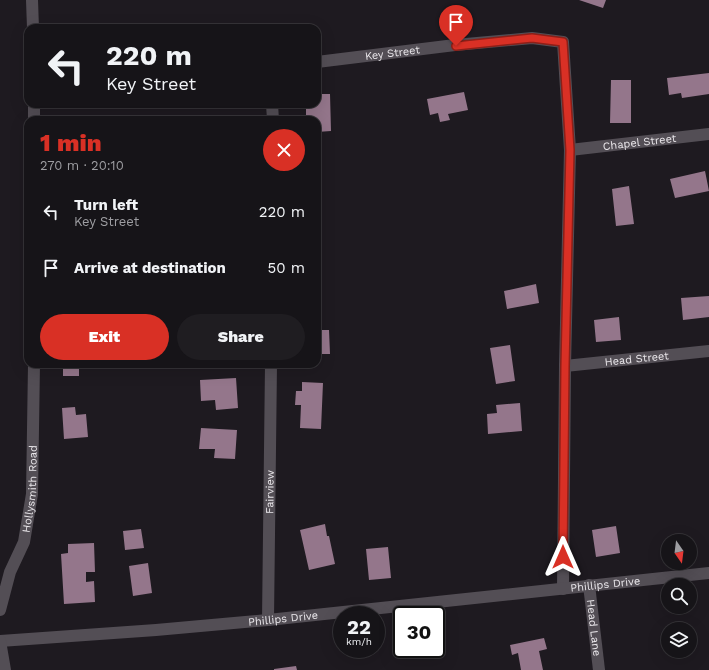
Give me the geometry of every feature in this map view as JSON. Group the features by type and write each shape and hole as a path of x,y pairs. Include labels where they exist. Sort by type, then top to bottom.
{"street":[{"path":"32,0 33,24"},
{"name":"Key Street","path":"321,62 532,38 563,42 570,150"},
{"name":"Chapel Street","path":"570,150 709,134"},
{"path":"563,589 565,366 570,150"},
{"name":"Head Street","path":"565,366 709,351"},
{"name":"Hollysmith Road","path":"0,610 10,572 24,542 32,494 34,368"},
{"name":"Fairview","path":"268,620 271,368"},
{"name":"Phillips Drive","path":"0,641 156,630 268,620 709,573"},
{"name":"Head Lane","path":"589,585 600,670"},
{"path":"0,641 5,670"}],"building":[{"path":"579,0 606,0 603,8"},
{"path":"709,73 709,94 682,98 681,93 669,95 667,78"},
{"path":"611,80 631,80 631,123 610,123"},
{"path":"464,92 468,110 448,114 450,120 440,122 438,113 430,115 427,99"},
{"path":"321,94 330,94 331,131 321,132 321,116 306,116 306,108 321,108"},
{"path":"87,115 109,115 109,116"},
{"path":"705,171 709,191 675,198 670,179"},
{"path":"629,186 634,224 616,226 612,189"},
{"path":"536,284 539,303 507,309 504,291"},
{"path":"709,296 709,317 683,320 681,298"},
{"path":"619,317 621,340 596,342 594,320"},
{"path":"321,330 329,330 330,354 321,354"},
{"path":"510,345 515,381 496,384 490,348"},
{"path":"63,368 79,368 79,376 63,376"},
{"path":"236,378 238,408 216,410 215,400 201,401 200,380"},
{"path":"302,382 323,383 321,429 300,428 301,405 295,405 296,391 302,391"},
{"path":"520,403 522,431 488,434 487,414 497,413 496,405"},
{"path":"75,407 76,415 86,414 88,437 64,439 62,408"},
{"path":"201,428 237,430 235,459 214,458 215,449 199,449"},
{"path":"325,524 335,564 309,570 300,530"},
{"path":"616,526 620,553 596,557 592,530"},
{"path":"141,529 144,548 125,550 123,531"},
{"path":"94,543 95,572 86,572 86,582 94,581 95,602 64,604 61,554 68,553 68,544"},
{"path":"388,547 391,578 369,580 366,549"},
{"path":"148,563 152,593 133,596 129,566"},
{"path":"544,638 547,649 539,651 543,670 521,670 518,653 512,655 510,645"},
{"path":"296,666 297,670 274,670 274,669"}],"route":[{"path":"456,46 532,38 563,42 570,150 565,366 563,557"}]}
